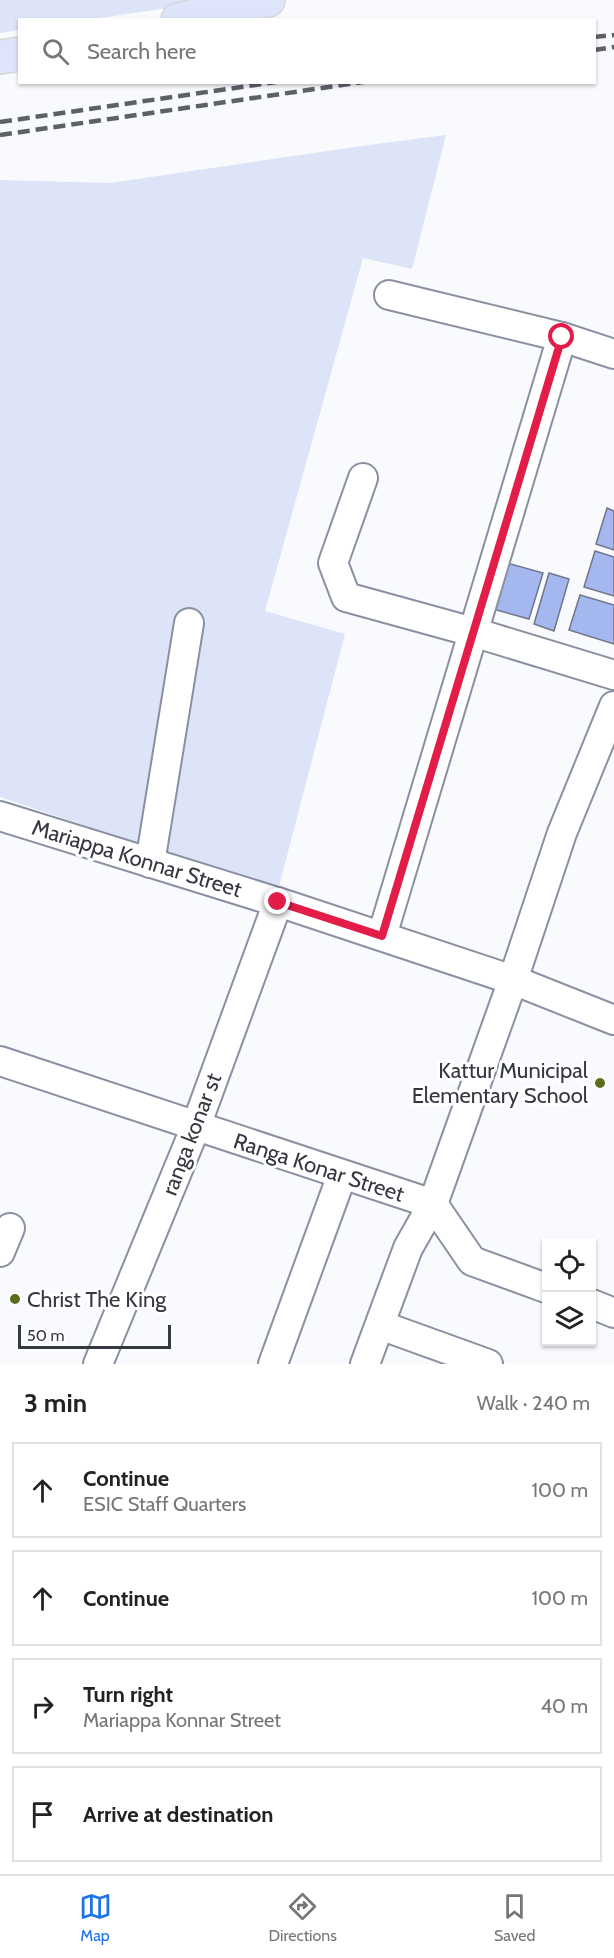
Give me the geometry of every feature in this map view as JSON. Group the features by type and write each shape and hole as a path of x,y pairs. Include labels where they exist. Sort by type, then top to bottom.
{"main road":[{"path":"187,18 268,0"},
{"path":"0,57 18,54"}],"street":[{"path":"389,295 562,337 614,354"},
{"path":"382,936 562,337"},
{"path":"363,478 333,563 346,597 473,632 614,675"},
{"path":"150,863 189,623"},
{"path":"365,1364 408,1248 433,1204 513,980 562,833 614,706"},
{"name":"Mariappa Konnar Street","path":"0,816 382,936 513,980 614,1020"},
{"name":"ranga konar st","path":"98,1364 196,1126 278,902"},
{"name":"Ranga Konar Street","path":"0,1061 433,1204"},
{"path":"273,1364 342,1174"},
{"path":"433,1204 472,1261 542,1287"},
{"path":"596,1306 614,1313"},
{"path":"380,1325 488,1364"}],"shaded area":[{"path":"0,0 197,0 196,4 99,18 18,18 18,30 0,33"},
{"path":"446,135 412,269 363,258 265,611 345,634 278,890 0,797 0,180 110,183"}],"building":[{"path":"607,508 614,511 614,550 596,544"},
{"path":"595,551 614,557 614,596 584,587"},
{"path":"507,563 543,573 529,619 493,609"},
{"path":"549,573 569,579 554,631 534,624"},
{"path":"580,595 614,605 614,644 569,630"}],"railway":[{"path":"596,37 614,35"},
{"path":"596,50 614,47"},
{"path":"0,122 262,84"},
{"path":"0,135 349,84"}],"place":[{"name":"Kattur Municipal Elementary School","path":"600,1083"},
{"name":"Christ The King","path":"15,1299"}],"route":[{"path":"278,902 382,936 562,337"}]}
